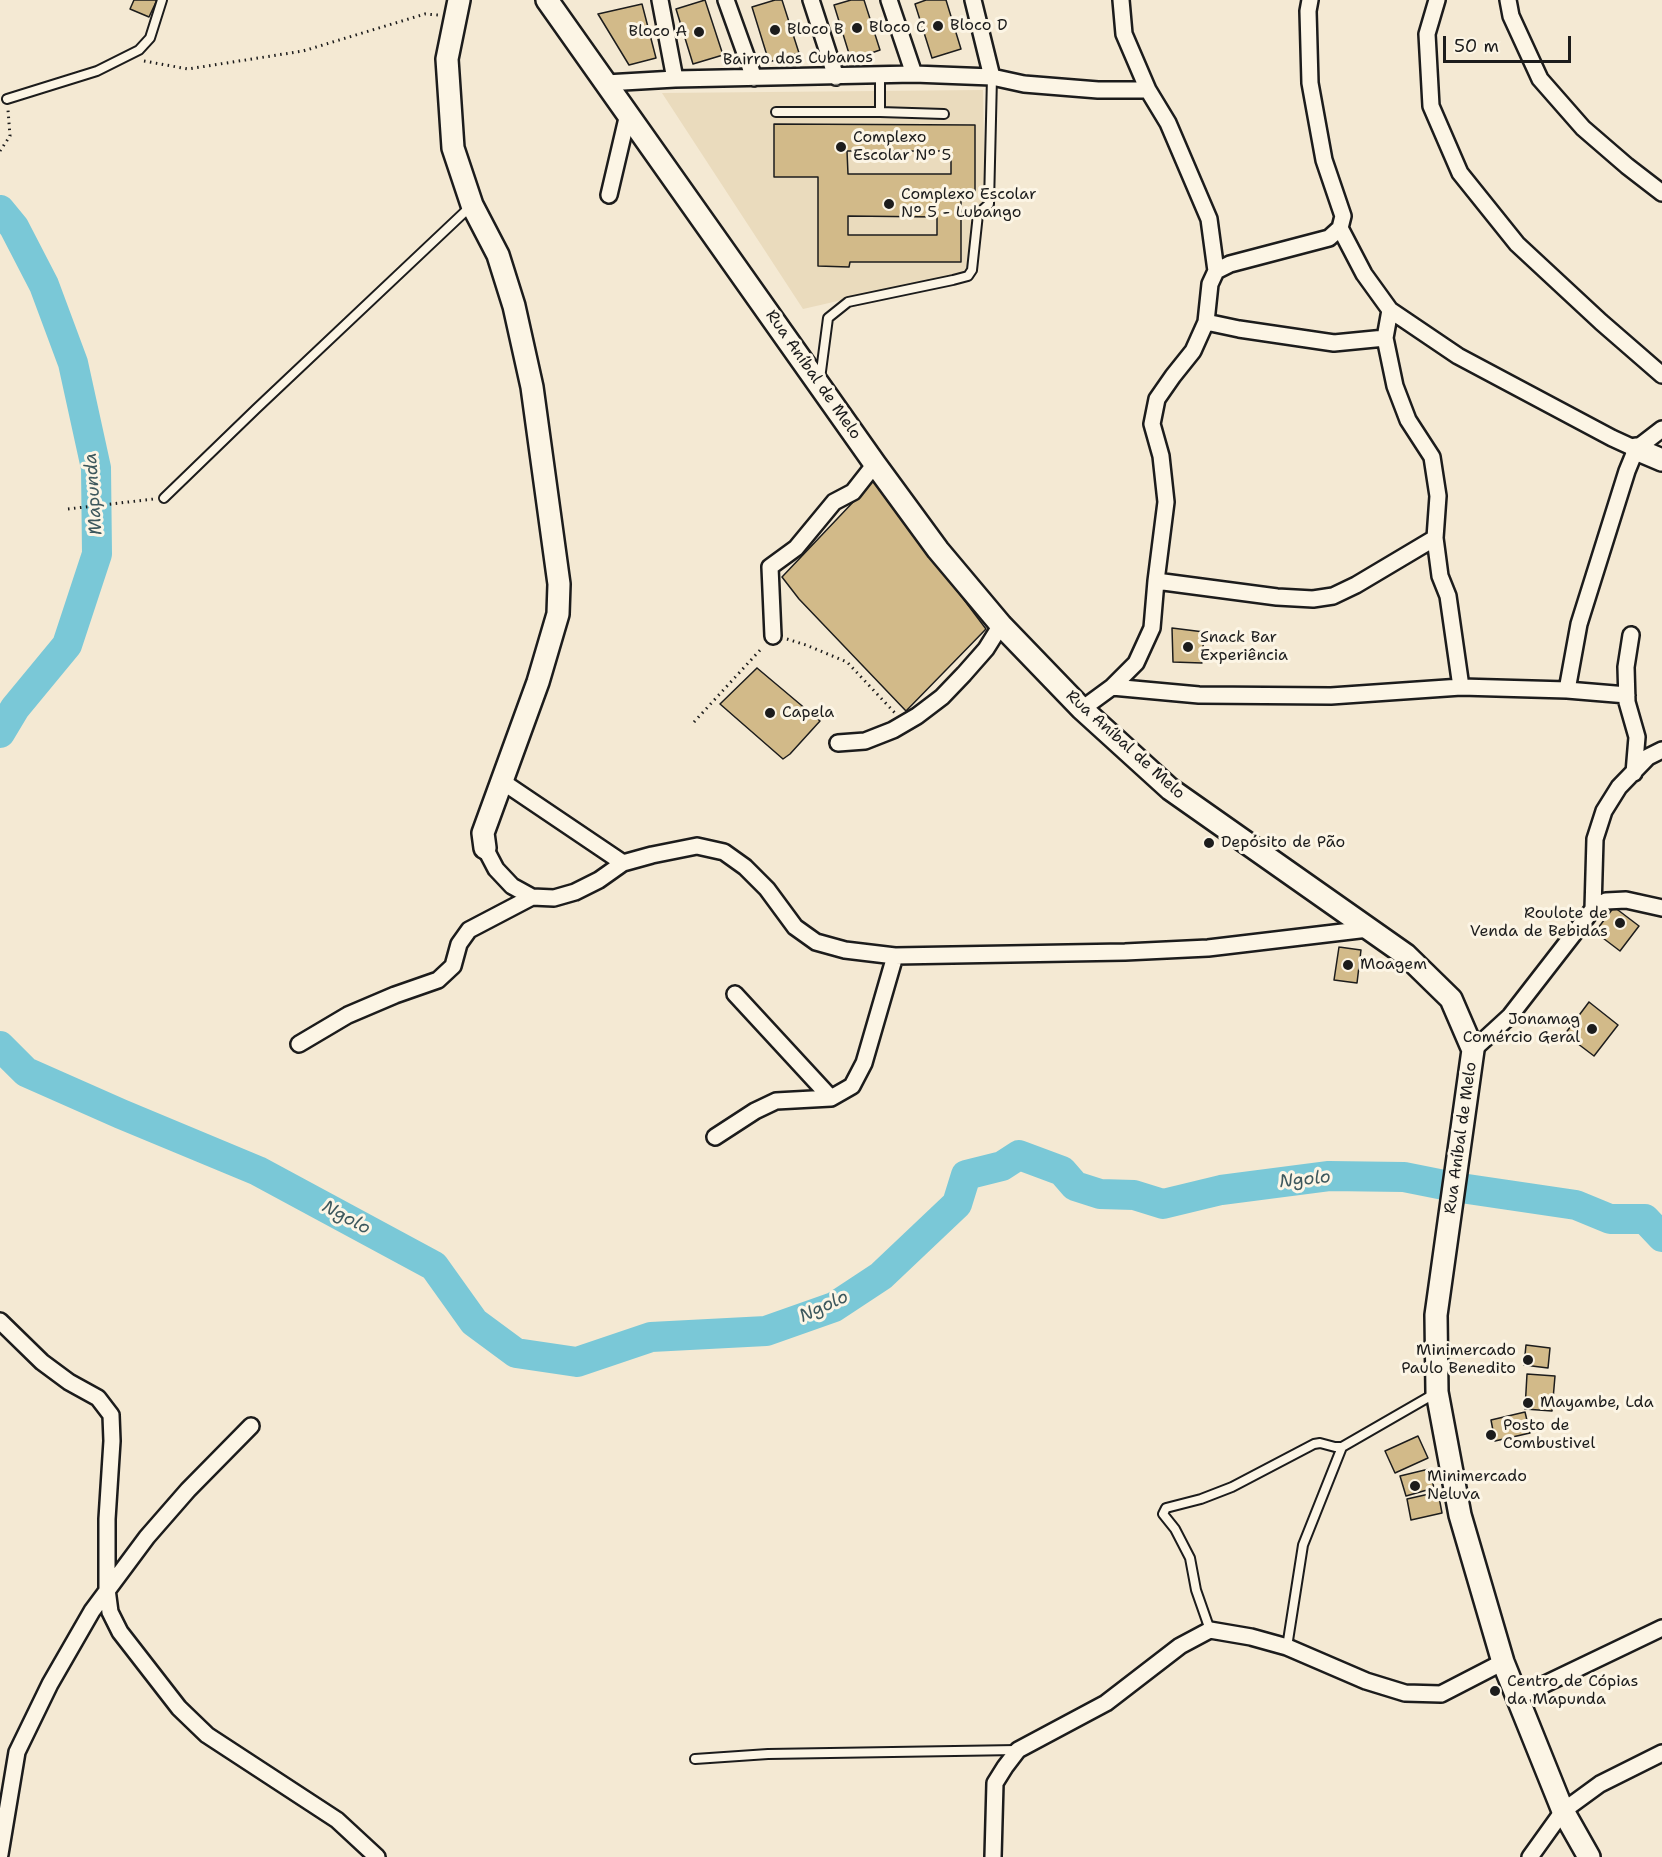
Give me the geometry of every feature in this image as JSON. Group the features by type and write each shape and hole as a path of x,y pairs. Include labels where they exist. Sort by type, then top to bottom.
{"street":[{"name":"Rua Aníbal de Melo","path":"551,0 606,83 875,464 938,550 1001,625 1082,709 1170,789 1406,955 1450,999 1473,1050 1436,1315 1437,1392 1460,1515 1503,1662 1563,1811 1589,1857"},
{"path":"660,0 675,79"},
{"path":"726,0 754,78"},
{"path":"811,0 836,77"},
{"path":"889,0 914,75"},
{"path":"973,0 992,77"},
{"path":"1082,709 1112,687 1136,663 1152,628 1166,502 1161,456 1152,424 1157,399 1193,351 1206,322 1210,284 1216,271 1209,219 1168,123 1148,90 1124,34 1121,0"},
{"path":"1310,0 1308,11 1310,83 1324,160 1342,216 1340,228 1364,274 1390,310 1458,356 1612,438 1662,460"},
{"path":"1437,0 1427,34 1431,106 1460,173 1517,244 1662,375"},
{"path":"1508,0 1511,16 1540,79 1583,128 1662,193"},
{"path":"457,7 447,58 453,148 472,205 498,255 514,306 532,387 560,584 558,614 538,682 483,833 485,848 496,869 512,886 532,897 554,898 575,892 623,864 652,855 697,846 724,852 745,867 768,889 795,927 816,942 844,950 895,956 1125,952 1208,948 1368,929"},
{"name":"Bairro dos Cubanos","path":"606,83 675,79 914,75 992,77 1024,84 1098,90 1148,90"},
{"path":"609,195 628,114"},
{"path":"1216,271 1230,264 1329,238 1340,228"},
{"path":"1390,310 1385,338 1395,386 1408,420 1432,457 1438,496 1436,538 1440,576 1448,596 1461,687"},
{"path":"1206,322 1334,343 1385,338"},
{"path":"1567,690 1579,624 1627,471 1636,449 1662,429"},
{"path":"773,636 770,567 796,548 834,502 853,492 875,464"},
{"path":"1156,581 1277,597 1312,599 1333,596 1436,538"},
{"path":"838,743 866,741 893,730 917,716 942,697 964,674 986,649 1001,625"},
{"path":"1631,635 1626,667 1627,695 1637,737 1634,773"},
{"path":"1112,687 1199,695 1331,696 1461,687 1567,690 1627,695"},
{"path":"1593,909 1595,838 1604,811 1619,787 1648,757 1662,750"},
{"path":"503,782 623,864"},
{"path":"299,1044 348,1016 395,995 438,980 453,966 459,944 469,930 532,897"},
{"path":"1473,1050 1510,1016 1593,909 1606,901 1626,900 1662,908"},
{"path":"715,1137 755,1111 776,1101 831,1098 852,1086 864,1064 895,956"},
{"path":"735,994 831,1098"},
{"path":"0,1321 42,1362 69,1382 98,1398 111,1415 107,1590 110,1612 120,1632 179,1708 207,1735 337,1820 377,1857"},
{"path":"0,1854 17,1752 50,1684 92,1611 147,1536 188,1490 251,1426"},
{"path":"1518,1697 1662,1628"},
{"path":"993,1857 995,1783 1018,1750 1106,1703 1180,1646 1210,1630 1251,1637 1287,1647 1366,1681 1405,1693 1441,1694 1503,1662"},
{"path":"1530,1857 1563,1811 1600,1784 1662,1753"}],"lane":[{"path":"7,99 98,71 139,50 150,38 162,0"},
{"path":"880,76 880,112"},
{"path":"819,385 828,318 848,302 953,280 968,276 972,270 978,214 989,204 992,77"},
{"path":"776,112 944,114"},
{"path":"165,498 255,409 472,205"},
{"path":"1210,1630 1196,1590 1190,1558 1175,1529 1163,1514 1166,1508 1232,1487 1314,1444 1342,1447 1437,1392"},
{"path":"1287,1647 1302,1545 1342,1447"},
{"path":"695,1759 768,1754 1018,1750"}],"path":[{"path":"125,57 188,69 303,51 425,14 457,7"},
{"path":"0,151 10,136 7,99"},
{"path":"68,509 165,498"},
{"path":"694,722 773,636 806,645 847,662 896,714"}],"shaded area":[{"name":"Complexo Escolar Nº 5","path":"983,90 985,200 976,207 968,271 803,309 662,93"}],"building":[{"path":"134,0 157,0 149,17 130,9"},
{"name":"Bloco A","path":"705,0 723,55 693,64 676,9"},
{"name":"Bloco B","path":"782,0 799,53 769,62 752,7"},
{"name":"Bloco C","path":"851,0 864,0 880,50 851,60 834,5"},
{"name":"Bloco D","path":"926,0 946,0 961,49 932,58 915,4"},
{"path":"642,4 656,58 629,65 598,14"},
{"name":"Complexo Escolar Nº 5 - Lubango","path":"774,124 975,125 975,191 961,191 961,262 850,262 849,267 818,266 818,177 774,177","holes":["847,151 951,151 951,174 848,174","848,216 937,217 937,235 848,235"]},
{"path":"874,480 986,629 906,711 799,599 782,577"},
{"name":"Snack Bar Experiência","path":"1172,628 1204,632 1202,663 1173,662"},
{"name":"Capela","path":"757,668 820,721 783,759 720,704"},
{"path":"1614,907 1639,926 1620,951 1595,932"},
{"name":"Moagem","path":"1339,947 1361,950 1357,983 1334,980"},
{"name":"Jonamag Comércio Geral","path":"1589,1002 1618,1025 1594,1056 1565,1034"},
{"path":"1526,1345 1550,1348 1548,1368 1524,1365"},
{"path":"1527,1374 1555,1376 1552,1411 1525,1409"},
{"path":"1525,1412 1530,1433 1495,1441 1491,1420"},
{"path":"1418,1436 1428,1458 1395,1473 1385,1451"},
{"path":"1429,1469 1434,1488 1406,1496 1400,1476"},
{"path":"1438,1492 1442,1513 1411,1520 1407,1499"}],"waterway":[{"name":"Mapunda","path":"0,210 14,227 44,285 73,363 96,468 97,554 67,645 15,708 0,733"},
{"name":"Ngolo","path":"0,1046 26,1072 258,1171 434,1266 474,1322 516,1353 577,1362 651,1337 766,1331 834,1307 881,1276 957,1204 966,1175 1002,1166 1019,1155 1062,1171 1075,1186 1100,1194 1134,1195 1163,1204 1221,1190 1329,1176 1404,1177 1454,1187 1576,1205 1610,1219 1645,1219 1662,1237"}],"place":[{"name":"Bloco D","path":"938,26"},
{"name":"Bloco C","path":"857,28"},
{"name":"Bloco B","path":"775,30"},
{"name":"Bloco A","path":"699,32"},
{"name":"Complexo Escolar Nº 5","path":"841,147"},
{"name":"Complexo Escolar Nº 5 - Lubango","path":"889,204"},
{"name":"Snack Bar Experiência","path":"1188,647"},
{"name":"Capela","path":"770,713"},
{"name":"Depósito de Pão","path":"1209,843"},
{"name":"Roulote de Venda de Bebidas","path":"1620,923"},
{"name":"Moagem","path":"1348,965"},
{"name":"Jonamag Comércio Geral","path":"1592,1029"},
{"name":"Minimercado Paulo Benedito","path":"1528,1360"},
{"name":"Mayambe, Lda","path":"1528,1403"},
{"name":"Posto de Combustivel","path":"1491,1435"},
{"name":"Minimercado Neluva","path":"1415,1486"},
{"name":"Centro de Cópias da Mapunda","path":"1495,1691"}]}
